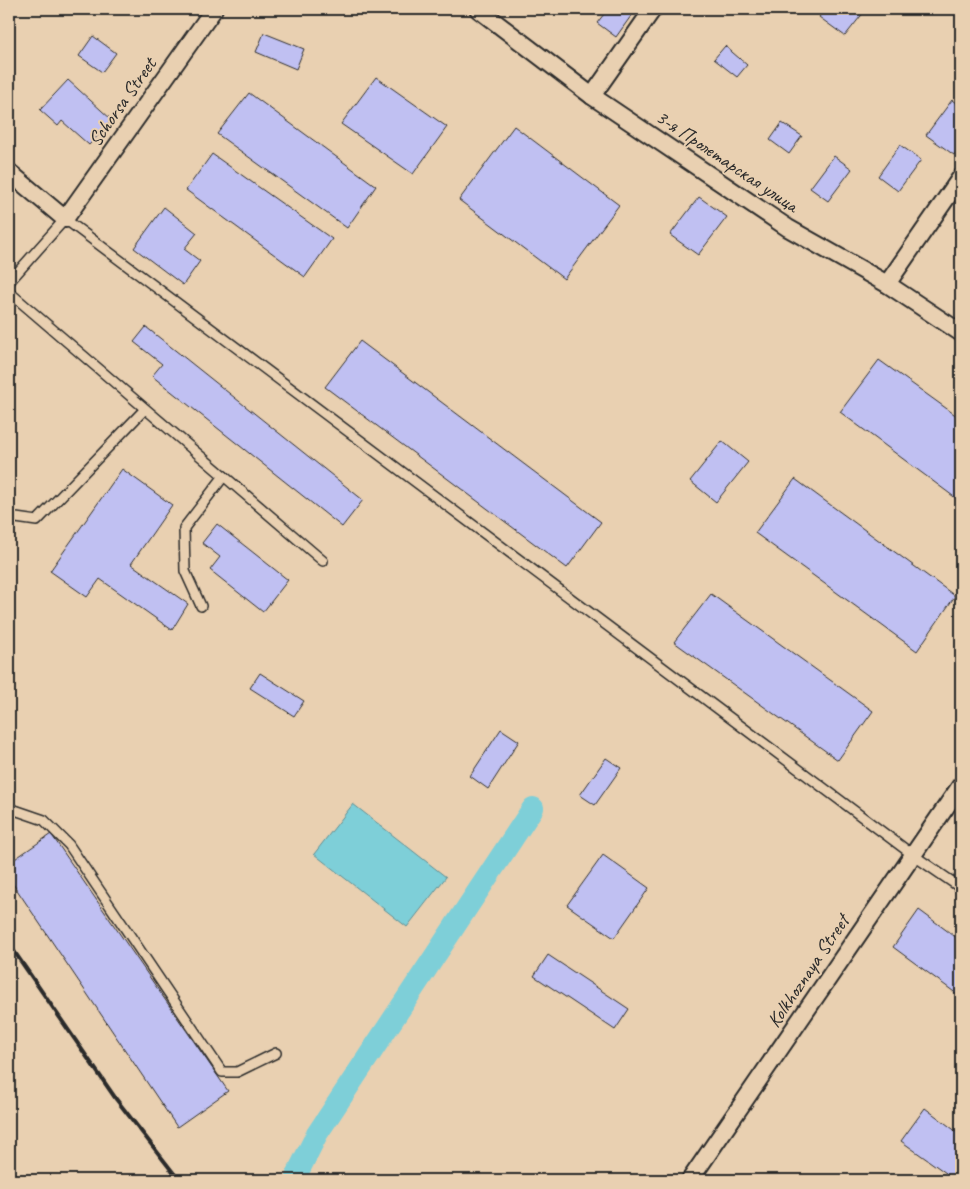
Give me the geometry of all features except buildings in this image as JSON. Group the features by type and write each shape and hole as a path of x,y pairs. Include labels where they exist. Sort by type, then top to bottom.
{"street":[{"name":"Schorsa Street","path":"65,219 214,9"},
{"name":"3-я Пролетарская улица","path":"478,9 592,96 788,228 887,284 961,333"},
{"path":"592,96 653,9"},
{"path":"9,172 65,219"},
{"path":"887,284 961,177"},
{"name":"Kolkhoznaya Street","path":"690,1180 961,785"}],"lane":[{"path":"9,282 65,219 913,855 961,888"},
{"path":"9,292 323,561"},
{"path":"9,518 37,521 145,409"},
{"path":"201,606 185,571 184,528 224,476"},
{"path":"9,808 44,820 69,845 222,1072 237,1072 276,1053"}],"water":[{"path":"353,804 446,877 407,927 314,854"}],"waterway":[{"path":"299,1180 297,1174 317,1134 533,808"}],"railway":[{"path":"9,944 116,1099 179,1180"}]}
